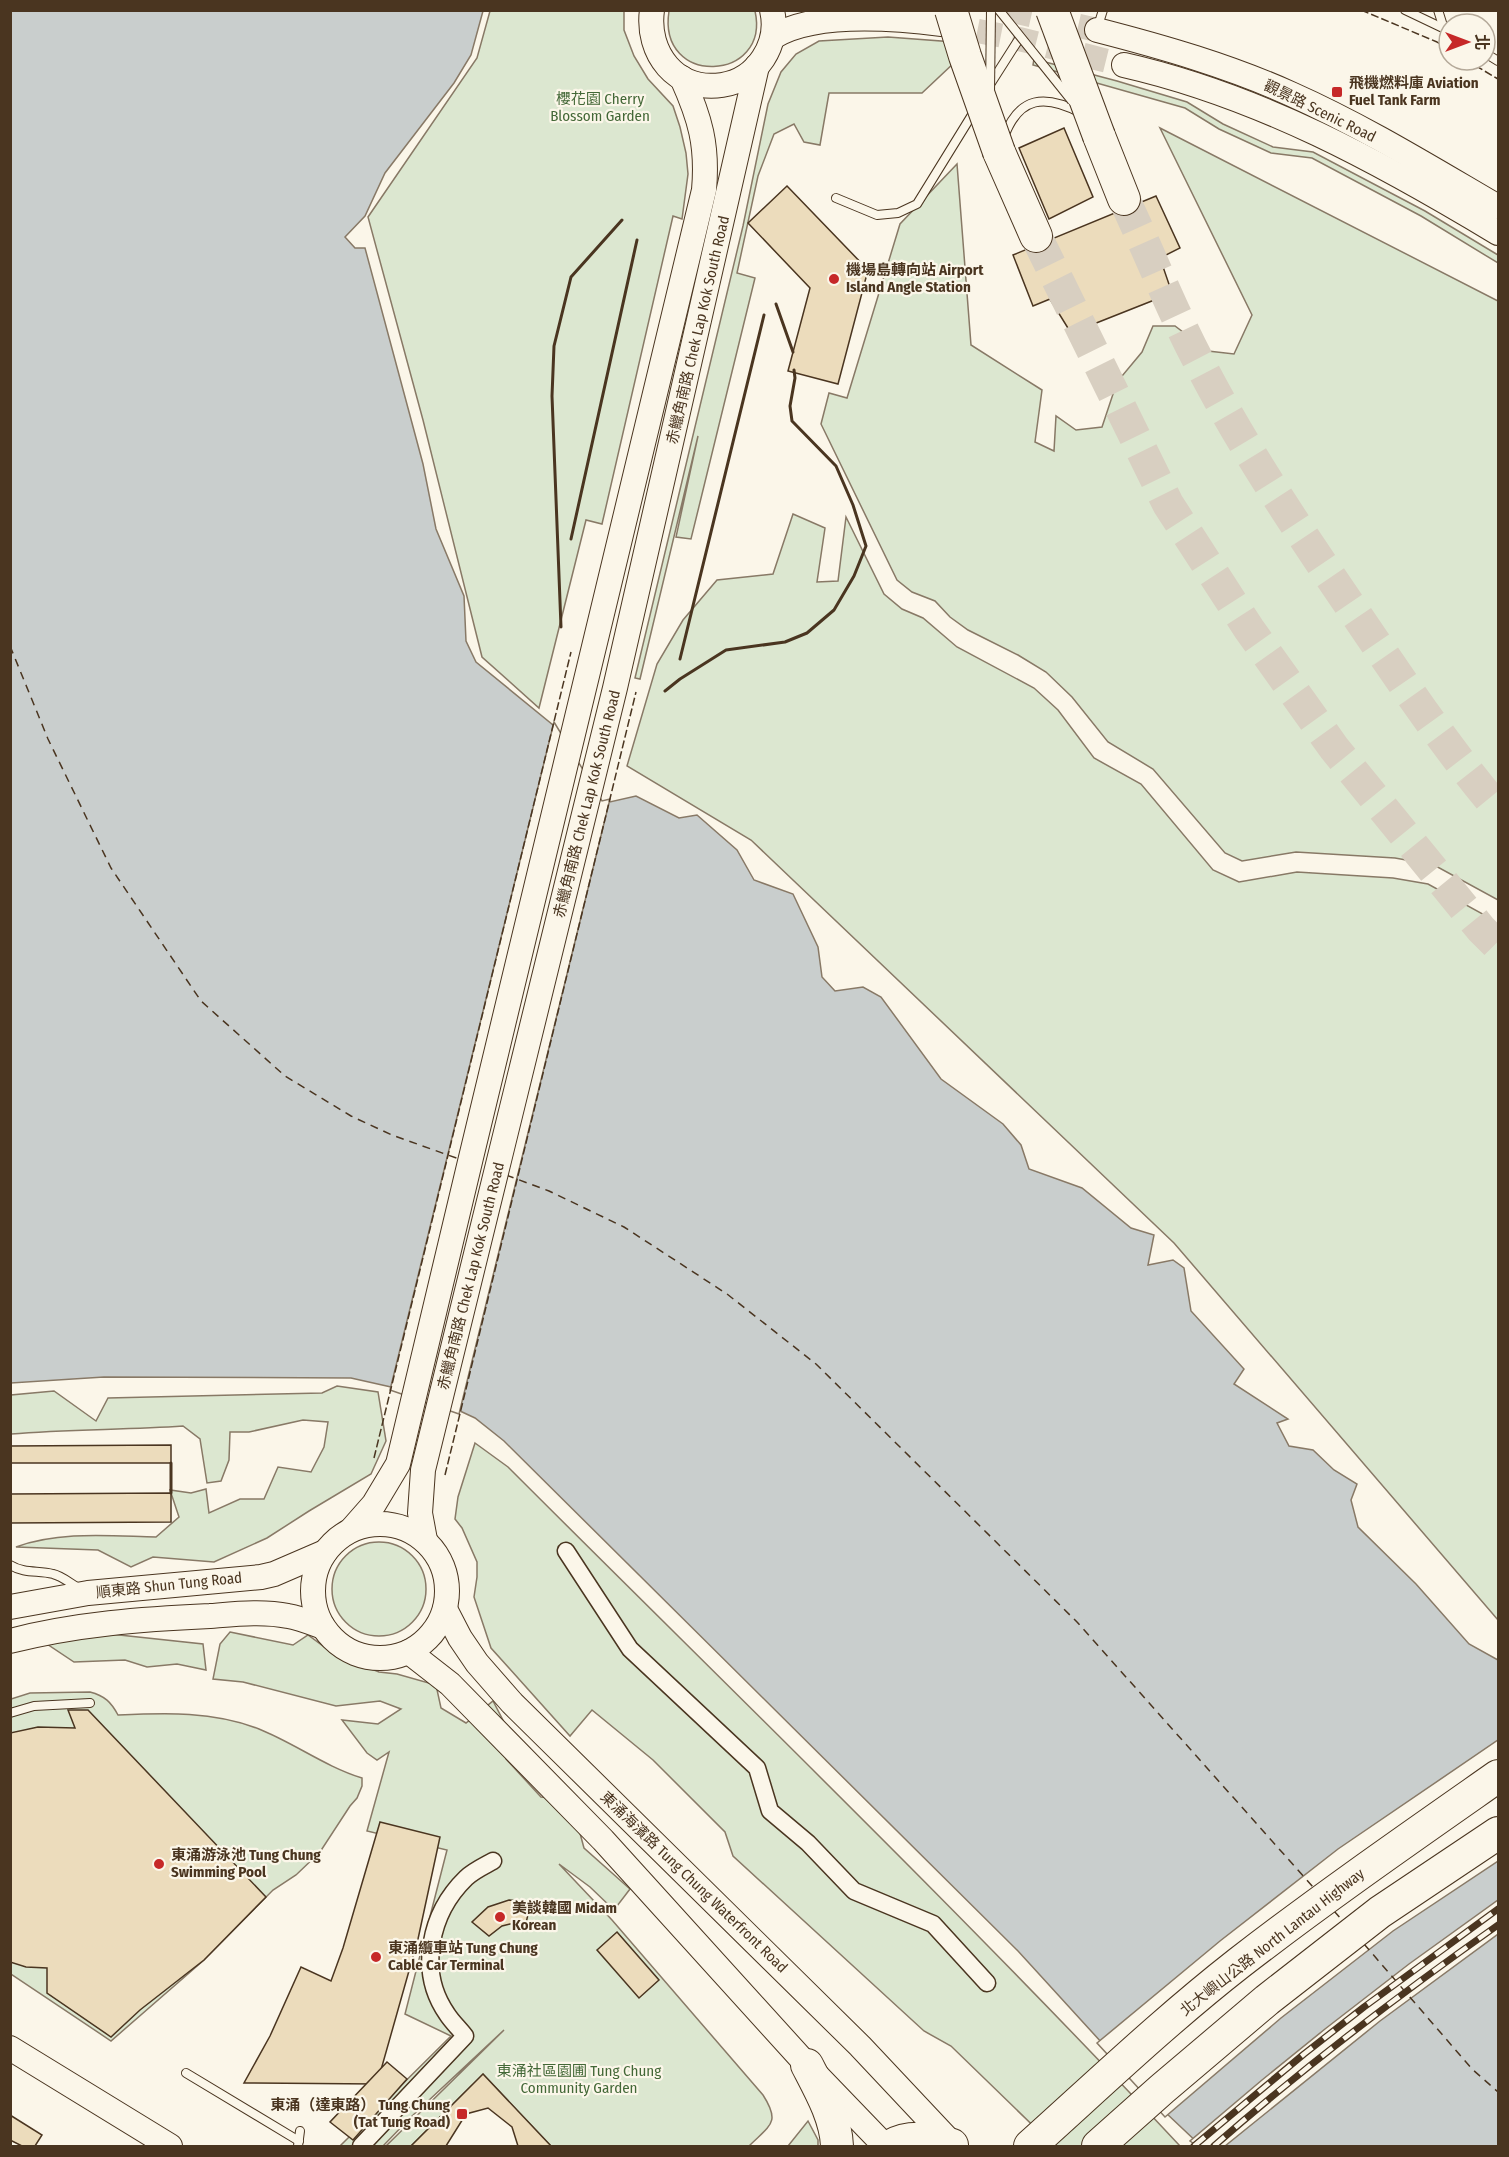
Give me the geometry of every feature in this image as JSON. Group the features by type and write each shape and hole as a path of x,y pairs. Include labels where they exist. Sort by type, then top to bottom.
{"highway":[{"path":"1052,10 1091,125 1124,199"},
{"path":"947,17 994,141 1036,236"},
{"name":"北大嶼山公路 North Lantau Highway","path":"1030,2146 1130,2056 1238,1964 1356,1875 1498,1776"},
{"path":"1098,2146 1267,2000 1380,1912 1498,1833"},
{"path":"807,2065 822,2094 837,2146"},
{"path":"890,2146 910,2138 939,2140 953,2146"}],"main road":[{"path":"772,10 773,37"},
{"path":"651,14 651,32 658,54 664,63 682,78 701,85 722,85 741,79 758,66"},
{"path":"773,37 785,29 814,21 947,17"},
{"name":"觀景路 Scenic Road","path":"1100,20 1177,52 1289,93 1388,144 1498,207"},
{"name":"赤鱲角南路 Chek Lap Kok South Road","path":"425,1540 420,1513 423,1470 615,688 758,66 773,37"},
{"name":"觀景路 Scenic Road","path":"1124,66 1168,75 1318,133 1429,192 1498,233"},
{"name":"赤鱲角南路 Chek Lap Kok South Road","path":"352,1529 374,1504 398,1464 704,190 706,166 703,135 697,110 682,78"},
{"path":"368,1524 397,1525 416,1533 436,1552 444,1568 447,1589 445,1609 440,1623 421,1645 409,1652 386,1658 361,1656 339,1645 323,1627 315,1609 314,1576 325,1552 337,1538 352,1529 368,1524"},
{"name":"順東路 Shun Tung Road","path":"10,1607 88,1593 274,1574 325,1552"},
{"name":"東涌海濱路 Tung Chung Waterfront Road","path":"445,1609 453,1620 460,1638 477,1663 512,1703 860,2046 953,2146"},
{"path":"10,1641 101,1624 255,1613 288,1616 323,1627"},
{"path":"409,1652 450,1684 603,1840 807,2065 885,2146"},
{"path":"10,2048 170,2146"}],"street":[{"path":"566,1551 630,1649 757,1768 770,1811 807,1843 854,1891 933,1924 987,1983"},
{"path":"361,2146 465,2036 446,2013 434,1985 431,1946 435,1926 447,1899 467,1876 493,1861"}],"lane":[{"path":"991,10 994,141"},
{"path":"999,10 1091,125"},
{"path":"1404,10 1437,25"},
{"path":"836,198 877,215 898,213 917,204 1018,39"},
{"path":"994,141 1019,110 1027,104 1038,101 1066,105 1091,125"},
{"path":"10,1564 21,1571 58,1575 88,1593"},
{"path":"10,1713 34,1706 90,1703"},
{"path":"186,2073 298,2144 300,2131"}],"green space":[{"name":"櫻花園 Cherry Blossom Garden","path":"490,11 624,11 624,30 634,56 648,79 673,106 686,153 688,174 682,219 673,216 602,524 586,520 539,708 482,657 423,420 368,217 477,58"},
{"path":"669,11 755,11 755,35 747,52 732,63 714,66 695,64 680,53 670,36"},
{"path":"888,37 967,43 956,61 922,93 829,93 820,145 804,142 794,124 774,134 758,176 737,273 755,278 691,539 676,537 698,436 640,679 635,678 743,226 768,104 781,72 796,54 819,41"},
{"path":"1034,59 1187,102 1223,124 1273,147 1313,152 1425,211 1498,255 1498,263 1421,216 1312,158 1271,153 1219,129 1185,108 1033,65"},
{"path":"1160,128 1498,301 1498,900 1434,865 1395,858 1296,852 1242,861 1225,853 1153,769 1108,742 1072,697 1046,672 968,630 950,617 935,601 912,592 897,580 821,424 829,393 847,398 900,224 957,164 971,345 1042,390 1035,442 1054,451 1056,416 1076,430 1102,427 1117,382 1142,352 1153,326 1175,326 1208,351 1234,354 1252,315"},
{"path":"793,514 825,528 817,582 838,581 846,517 884,594 902,609 923,618 957,647 1034,688 1058,710 1094,758 1141,784 1213,870 1239,882 1297,872 1393,878 1428,884 1490,918 1498,927 1498,1620 1174,1243 751,840 627,766 657,664 683,620 717,580 773,574"},
{"path":"337,1386 378,1392 386,1441 371,1474 267,1538 214,1562 153,1557 131,1567 98,1550 16,1547 67,1537 156,1537 179,1517 170,1490 191,1493 206,1489 209,1513 240,1499 264,1499 278,1467 311,1472 324,1447 328,1422 303,1420 249,1432 230,1432 229,1460 221,1481 207,1483 200,1439 183,1426 11,1434 11,1395 54,1391 96,1421 108,1398 322,1393"},
{"path":"475,1443 508,1467 847,1804 1098,2059 1180,2146 1054,2146 951,2046 924,2031 733,1856 725,1832 653,1760 592,1710 570,1736 491,1648 474,1597 477,1562 462,1528 455,1519 458,1497"},
{"path":"370,1542 388,1542 413,1555 423,1571 426,1589 423,1607 413,1623 388,1636 370,1636 345,1623 332,1598 332,1580 345,1555"},
{"name":"東涌社區園圃 Tung Chung Community Garden","path":"230,1632 293,1645 308,1635 334,1654 379,1672 397,1674 436,1685 441,1708 466,1723 493,1701 507,1728 506,1759 541,1797 571,1800 584,1848 630,1889 614,1910 590,1887 559,1864 612,1920 763,2095 772,2118 767,2128 749,2146 551,2146 483,2074 411,2146 386,2146 504,2030 383,2146 340,2146 451,2036 405,2014 447,1850 367,1831 389,1752 377,1760 367,1753 342,1720 378,1724 401,1709 380,1701 336,1706 243,1682 213,1679 220,1644"},
{"path":"110,1634 203,1644 206,1670 177,1664 147,1667 125,1660 74,1662 44,1642"},
{"name":"東涌游泳池 Tung Chung Swimming Pool","path":"90,1692 107,1700 118,1715 189,1714 242,1723 362,1778 362,1786 357,1798 320,1852 296,1875 273,1890 204,1960 111,2041 11,1974 11,1699 30,1693"},
{"path":"808,2121 818,2140 818,2146 788,2146"}],"shaded area":[{"path":"11,11 483,11 471,55 454,83 385,173 365,216 345,237 355,248 365,248 423,464 436,529 464,596 466,641 476,662 553,725 601,804 636,796 679,818 697,815 737,850 754,880 793,894 818,947 822,977 835,991 863,987 881,997 941,1079 1003,1124 1021,1145 1029,1169 1082,1188 1131,1228 1154,1235 1148,1265 1173,1260 1184,1268 1191,1311 1244,1369 1234,1384 1288,1419 1277,1423 1289,1446 1313,1450 1334,1470 1357,1484 1351,1500 1358,1527 1416,1584 1469,1644 1498,1660 1498,2146 1201,2146 1165,2112 1018,1951 504,1441 475,1418 391,1387 351,1378 104,1377 11,1383"}],"pier":[{"path":"554,722 602,801 610,799 459,1414 390,1390"},
{"path":"1498,1740 1498,1861 1393,1931 1281,2018 1165,2117 1097,2043 1220,1941 1338,1849"},
{"path":"1498,1900 1498,1934 1380,2021 1225,2146 1197,2146 1190,2141 1325,2029 1409,1964"}],"building":[{"path":"1064,128 1093,197 1049,219 1019,148"},
{"name":"機場島轉向站 Airport Island Angle Station","path":"787,186 868,270 838,384 788,371 810,288 748,223"},
{"path":"1156,196 1180,248 1160,258 1172,293 1071,333 1050,299 1033,306 1013,255"},
{"path":"171,1445 171,1463 10,1463 10,1446"},
{"path":"171,1493 171,1522 10,1523 10,1494"},
{"name":"東涌游泳池 Tung Chung Swimming Pool","path":"68,1710 88,1710 266,1897 204,1960 140,2010 111,2037 47,1993 47,1968 26,1967 10,1962 10,1733 38,1727 75,1728"},
{"name":"東涌纜車站 Tung Chung Cable Car Terminal","path":"380,1822 440,1837 418,1939 377,2084 244,2083 270,2036 301,1967 331,1981"},
{"path":"509,1900 531,1902 526,1923 502,1926 489,1936 472,1922 488,1907"},
{"path":"617,1932 659,1980 639,1998 597,1950"},
{"path":"387,2062 407,2079 353,2140 330,2122"},
{"path":"483,2074 551,2146 518,2146 512,2127 488,2108 466,2114 446,2146 411,2146"},
{"path":"10,2115 42,2135 35,2146 22,2146 10,2140"}],"ferry route":[{"path":"10,646 48,739 111,868 201,1001 285,1076 351,1116 392,1135 459,1159"},
{"path":"506,1175 549,1191 624,1227 727,1294 816,1364 1077,1622 1313,1887"},
{"path":"1334,1911 1343,1921"},
{"path":"1364,1944 1472,2069 1498,2092"}],"tunnel":[{"path":"1008,10 1097,30"},
{"path":"942,24 1019,39 1124,65"},
{"path":"1124,199 1190,344 1217,396 1272,488 1404,684 1440,735 1498,809"},
{"path":"1036,236 1168,504 1249,629 1334,748 1481,929 1498,946"}],"railway":[{"path":"1194,2146 1364,2007 1498,1909"},
{"path":"1214,2146 1353,2032 1498,1925"}],"fence":[{"path":"1361,10 1437,42"},
{"path":"1486,72 1498,79"},
{"path":"374,1458 571,652"},
{"path":"445,1475 636,692"}],"wall":[{"path":"561,627 552,396 554,346 571,277 622,220"},
{"path":"571,539 637,240"},
{"path":"776,304 793,352"},
{"path":"680,659 764,315"},
{"path":"665,691 726,650 785,642 807,633 834,610 854,576 866,546 853,505 836,466 792,421 790,406 795,378 794,370"},
{"path":"171,1463 171,1493"}],"place":[{"name":"飛機燃料庫 Aviation Fuel Tank Farm","path":"1337,92"},
{"name":"機場島轉向站 Airport Island Angle Station","path":"834,279"},
{"name":"東涌游泳池 Tung Chung Swimming Pool","path":"159,1864"},
{"name":"美談韓國 Midam Korean","path":"500,1917"},
{"name":"東涌纜車站 Tung Chung Cable Car Terminal","path":"376,1957"},
{"name":"東涌（達東路） Tung Chung (Tat Tung Road)","path":"462,2114"}]}
